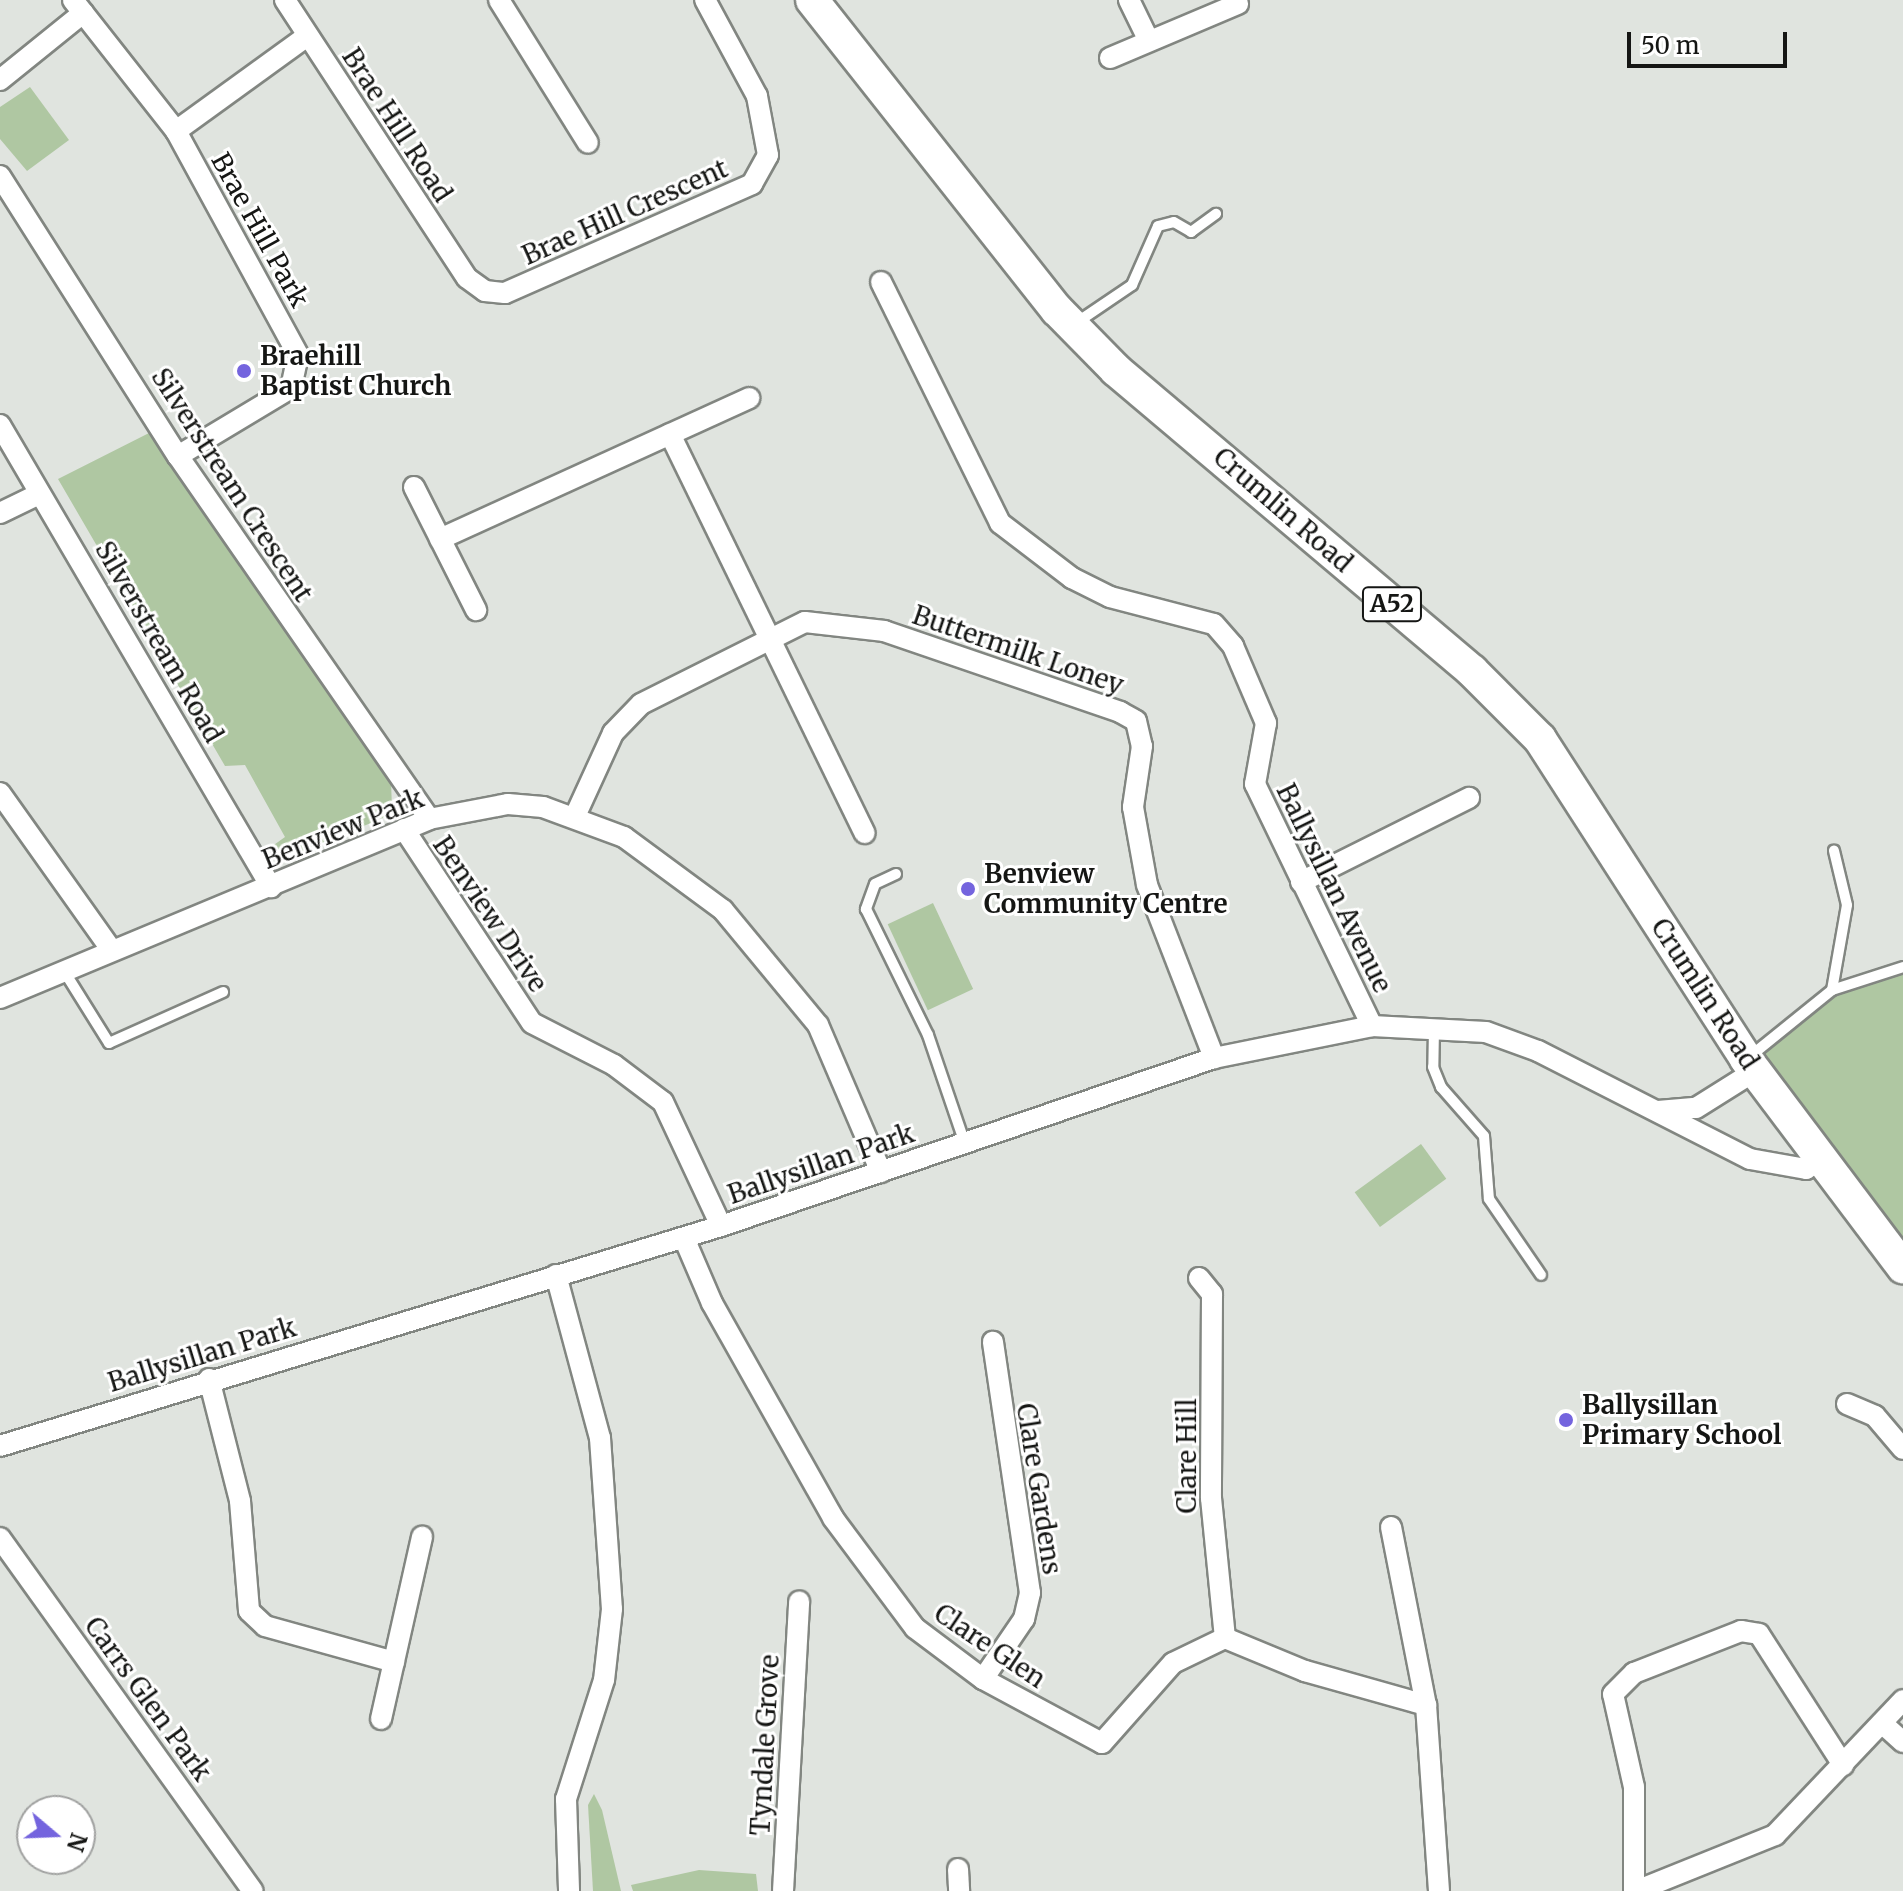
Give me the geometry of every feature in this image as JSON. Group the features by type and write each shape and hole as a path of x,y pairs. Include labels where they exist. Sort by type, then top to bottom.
{"main road":[{"name":"Crumlin Road","path":"812,0 1072,325 1472,671 1540,739 1751,1065 1818,1161 1903,1267"}],"street":[{"name":"Brae Hill Road","path":"285,0 467,278"},
{"path":"499,0 588,143"},
{"name":"Brae Hill Crescent","path":"467,278 485,291 505,293 752,184 768,155 757,96 705,0"},
{"path":"1129,0 1148,39"},
{"path":"1110,58 1148,39 1238,4"},
{"path":"0,80 78,6"},
{"name":"Brae Hill Park","path":"78,6 176,131 298,355 291,388 178,456"},
{"path":"176,131 307,36"},
{"name":"Silverstream Crescent","path":"0,176 178,456 429,819"},
{"name":"Ballysillan Avenue","path":"881,282 1000,523 1072,578 1110,597 1214,624 1233,646 1266,723 1255,784 1372,1026"},
{"path":"440,539 749,398"},
{"name":"Silverstream Road","path":"0,425 271,887"},
{"path":"670,434 775,638 865,833"},
{"path":"414,487 476,610"},
{"path":"0,513 39,494"},
{"name":"Buttermilk Loney","path":"576,814 613,733 641,704 805,622 862,625 1136,721 1142,746 1133,807 1138,852 1214,1058"},
{"path":"0,793 111,949"},
{"path":"1301,882 1469,798"},
{"name":"Benview Park","path":"0,998 111,949 271,887 429,819 508,804 576,814 678,873 770,962 818,1025 881,1172"},
{"name":"Benview Drive","path":"404,829 532,1023 624,1071 663,1102 721,1226"},
{"name":"Ballysillan Park","path":"0,1446 209,1379 684,1238 1214,1058 1372,1026 1434,1025 1538,1051 1750,1159 1806,1169 1818,1161"},
{"path":"1654,1111 1696,1108 1751,1065"},
{"name":"Clare Glen","path":"684,1238 712,1303 833,1518 915,1628 983,1679 1102,1743 1173,1663 1225,1638"},
{"path":"556,1275 600,1438 612,1609 611,1651 566,1799 569,1891"},
{"name":"Clare Hill","path":"1199,1278 1212,1294 1211,1498 1225,1638"},
{"name":"Clare Gardens","path":"983,1679 1024,1619 1030,1593 993,1342"},
{"path":"209,1379 240,1501 249,1611 265,1626 394,1662"},
{"path":"1847,1404 1875,1416 1903,1449"},
{"path":"1391,1527 1426,1705 1439,1891"},
{"path":"381,1719 422,1537"},
{"name":"Carrs Glen Park","path":"0,1538 253,1891"},
{"name":"Tyndale Grove","path":"783,1891 799,1601"},
{"path":"1843,1765 1759,1634 1741,1631 1634,1673 1613,1694 1634,1787 1635,1891 1775,1835 1883,1724 1903,1700"},
{"path":"1225,1638 1305,1671 1426,1705"},
{"path":"1883,1724 1903,1742"},
{"path":"958,1869 959,1891"}],"lane":[{"path":"1072,325 1132,285 1158,226 1174,222 1191,232 1216,214"},
{"path":"1832,990 1847,905 1834,851"},
{"path":"896,874 869,890 866,909 928,1035 964,1141"},
{"path":"1751,1065 1832,990 1903,967"},
{"path":"64,970 109,1043 223,992"},
{"path":"1434,1025 1433,1067 1441,1087 1484,1136 1489,1199 1541,1275"}],"green space":[{"path":"30,87 69,140 27,171 0,139 0,107"},
{"path":"153,431 391,781 392,809 383,818 291,856 271,847 285,837 245,765 225,766 58,479"},
{"path":"933,903 973,989 928,1010 888,924"},
{"path":"1903,965 1903,1274 1806,1169 1746,1059 1832,990"},
{"path":"1421,1144 1446,1179 1380,1227 1355,1192"},
{"path":"594,1794 602,1810 621,1891 593,1891 588,1805"},
{"path":"699,1870 756,1874 758,1891 633,1891 631,1885"}],"place":[{"name":"Braehill Baptist Church","path":"244,371"},
{"name":"Benview Community Centre","path":"968,889"},
{"name":"Ballysillan Primary School","path":"1566,1420"}]}
